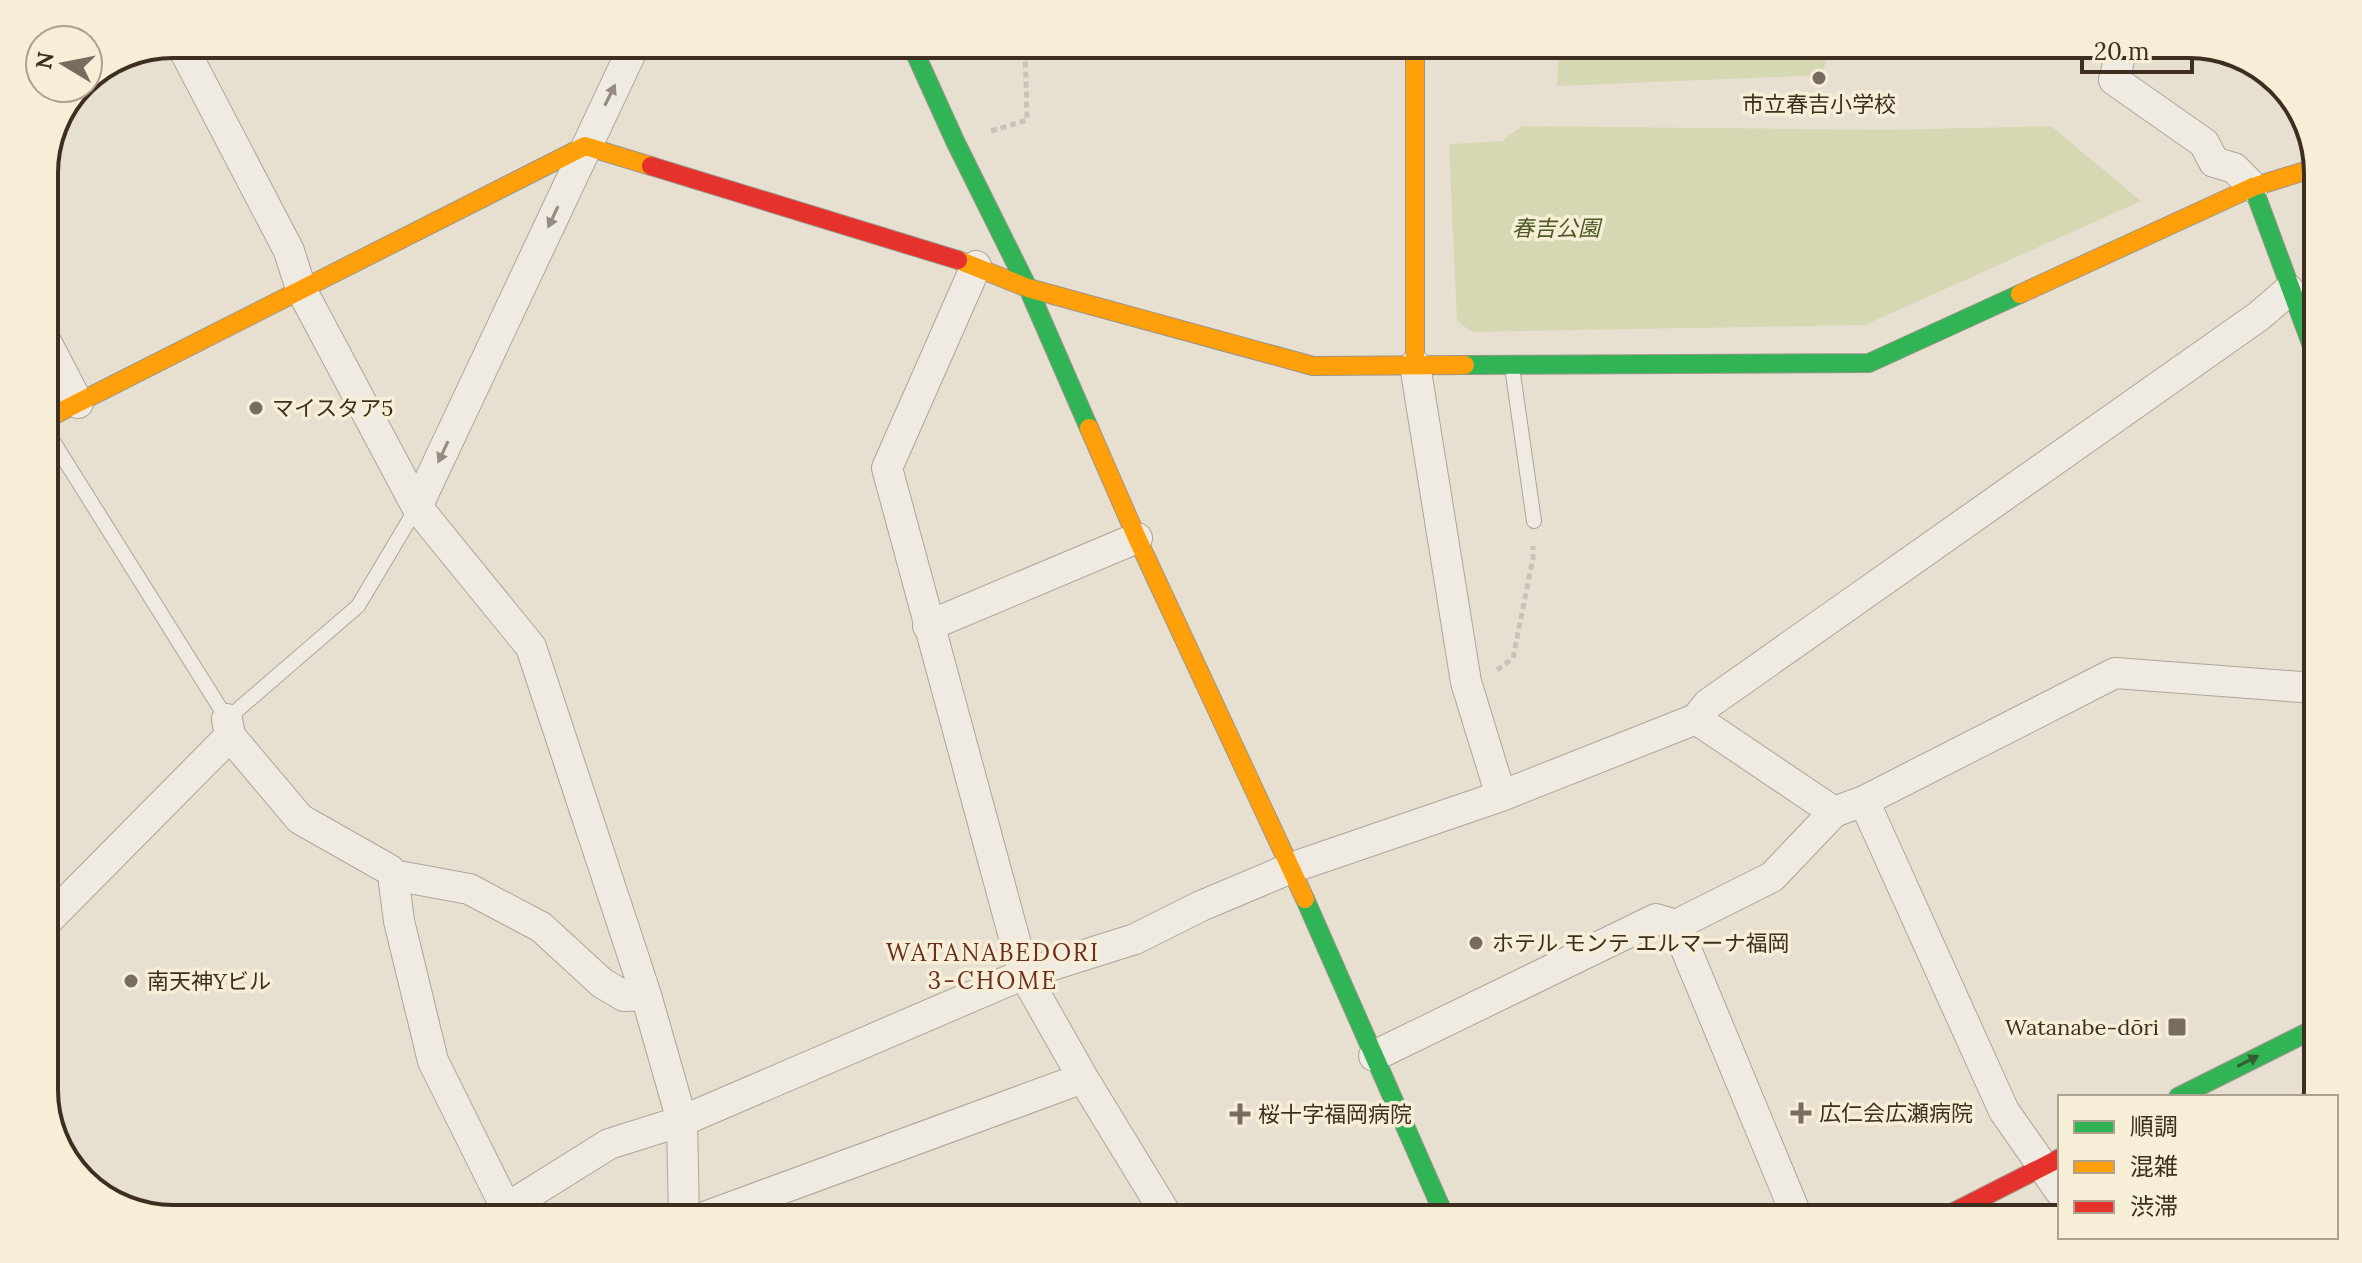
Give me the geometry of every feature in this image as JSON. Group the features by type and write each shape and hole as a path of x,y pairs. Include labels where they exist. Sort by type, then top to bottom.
{"street":[{"path":"188,58 289,251 301,289 417,507 531,647 646,995 682,1121 684,1205"},
{"path":"417,507 628,58"},
{"path":"917,58 1028,288 1137,538 1291,868 1440,1205"},
{"path":"1415,58 1415,365 1466,682 1501,796"},
{"path":"2120,58 2114,80 2204,143 2214,162 2234,168 2253,187 2304,327"},
{"path":"58,413 585,146 976,266 1028,288 1313,366 1869,363 2253,187 2304,171"},
{"path":"976,266 887,468 1024,974 1160,1205"},
{"path":"512,1205 609,1144 682,1121 1024,974 1135,939 1201,906 1291,868 1501,796 1696,719 1708,704 2259,316 2289,290"},
{"path":"58,365 78,403"},
{"path":"928,626 1137,538"},
{"path":"1374,1056 1656,919 1676,925 1772,877 1834,812 1864,801 2115,673 2304,686"},
{"path":"1696,719 1834,812"},
{"path":"58,909 229,728 300,819 390,870 393,875 399,921 433,1061 491,1205"},
{"path":"1864,801 2004,1111 2051,1163 2058,1185"},
{"path":"393,875 469,889 541,927 602,983 624,996 646,995"},
{"path":"1676,925 1792,1205"},
{"path":"2182,1095 2304,1034"},
{"path":"737,1205 1083,1078"},
{"path":"1968,1205 2051,1163"}],"lane":[{"path":"1511,365 1534,521"},
{"path":"58,450 229,728 358,606 417,507"}],"path":[{"path":"955,141 1027,120 1025,58"},
{"path":"1466,682 1497,670 1513,658 1533,558 1534,521"}],"green space":[{"path":"1558,58 1825,58 1824,75 1557,86"},
{"name":"春吉公園","path":"1522,126 1886,130 2051,126 2141,201 1865,325 1472,332 1457,321 1449,144 1502,141"}],"traffic: fast":[{"path":"917,58 1028,288 1089,428"},
{"path":"2253,187 2304,324"},
{"path":"1465,365 1869,363 2020,294"},
{"path":"1305,899 1440,1205"},
{"path":"2182,1095 2304,1034"}],"traffic: slow":[{"path":"1415,58 1415,365"},
{"path":"58,413 585,146 651,166"},
{"path":"2020,294 2253,187 2304,171"},
{"path":"958,260 1028,288 1313,366 1465,365"},
{"path":"1089,428 1305,899"}],"traffic: jam":[{"path":"651,166 958,260"},
{"path":"1968,1205 2058,1159"}],"place":[{"name":"市立春吉小学校","path":"1819,78"},
{"name":"マイスタア5","path":"256,408"},
{"name":"ホテル モンテ エルマーナ福岡","path":"1476,943"},
{"name":"南天神Yビル","path":"131,981"},
{"name":"Watanabe-dōri","path":"2177,1027"},
{"name":"広仁会広瀬病院","path":"1801,1113"},
{"name":"桜十字福岡病院","path":"1240,1114"}],"district":[{"name":"WATANABEDORI 3-CHOME","path":"993,967"}]}
